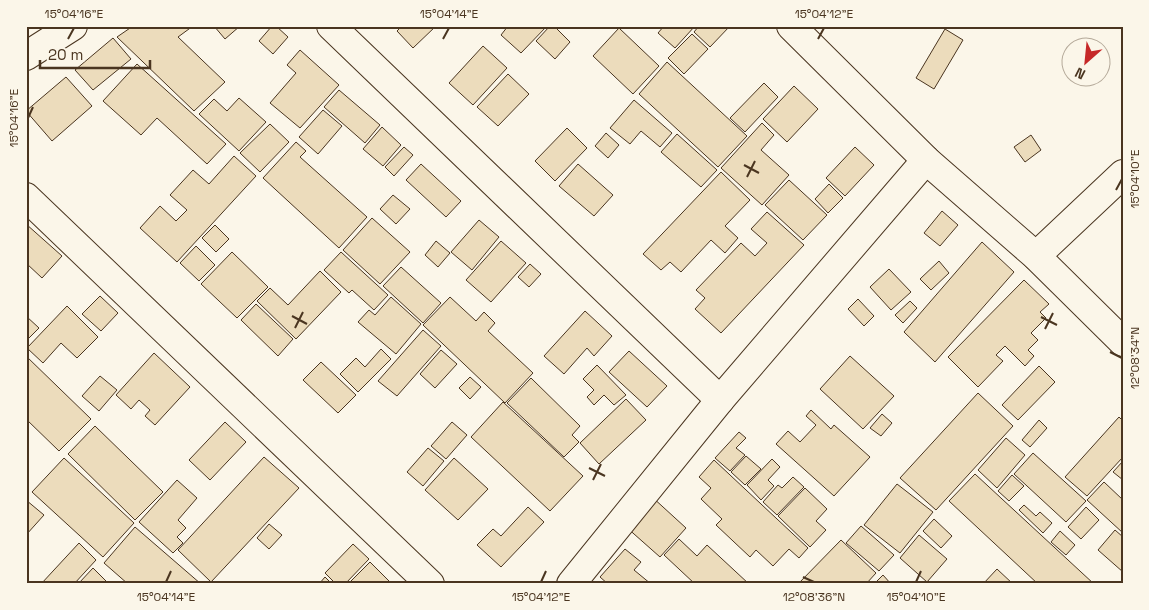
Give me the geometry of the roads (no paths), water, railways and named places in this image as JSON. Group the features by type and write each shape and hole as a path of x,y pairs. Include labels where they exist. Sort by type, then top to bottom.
{"street":[{"path":"26,56 73,26"},
{"path":"331,26 720,400"},
{"path":"791,26 926,160 1036,256 1123,342"},
{"path":"571,584 720,400 926,160"},
{"path":"1036,256 1123,174"},
{"path":"26,197 430,584"}]}
